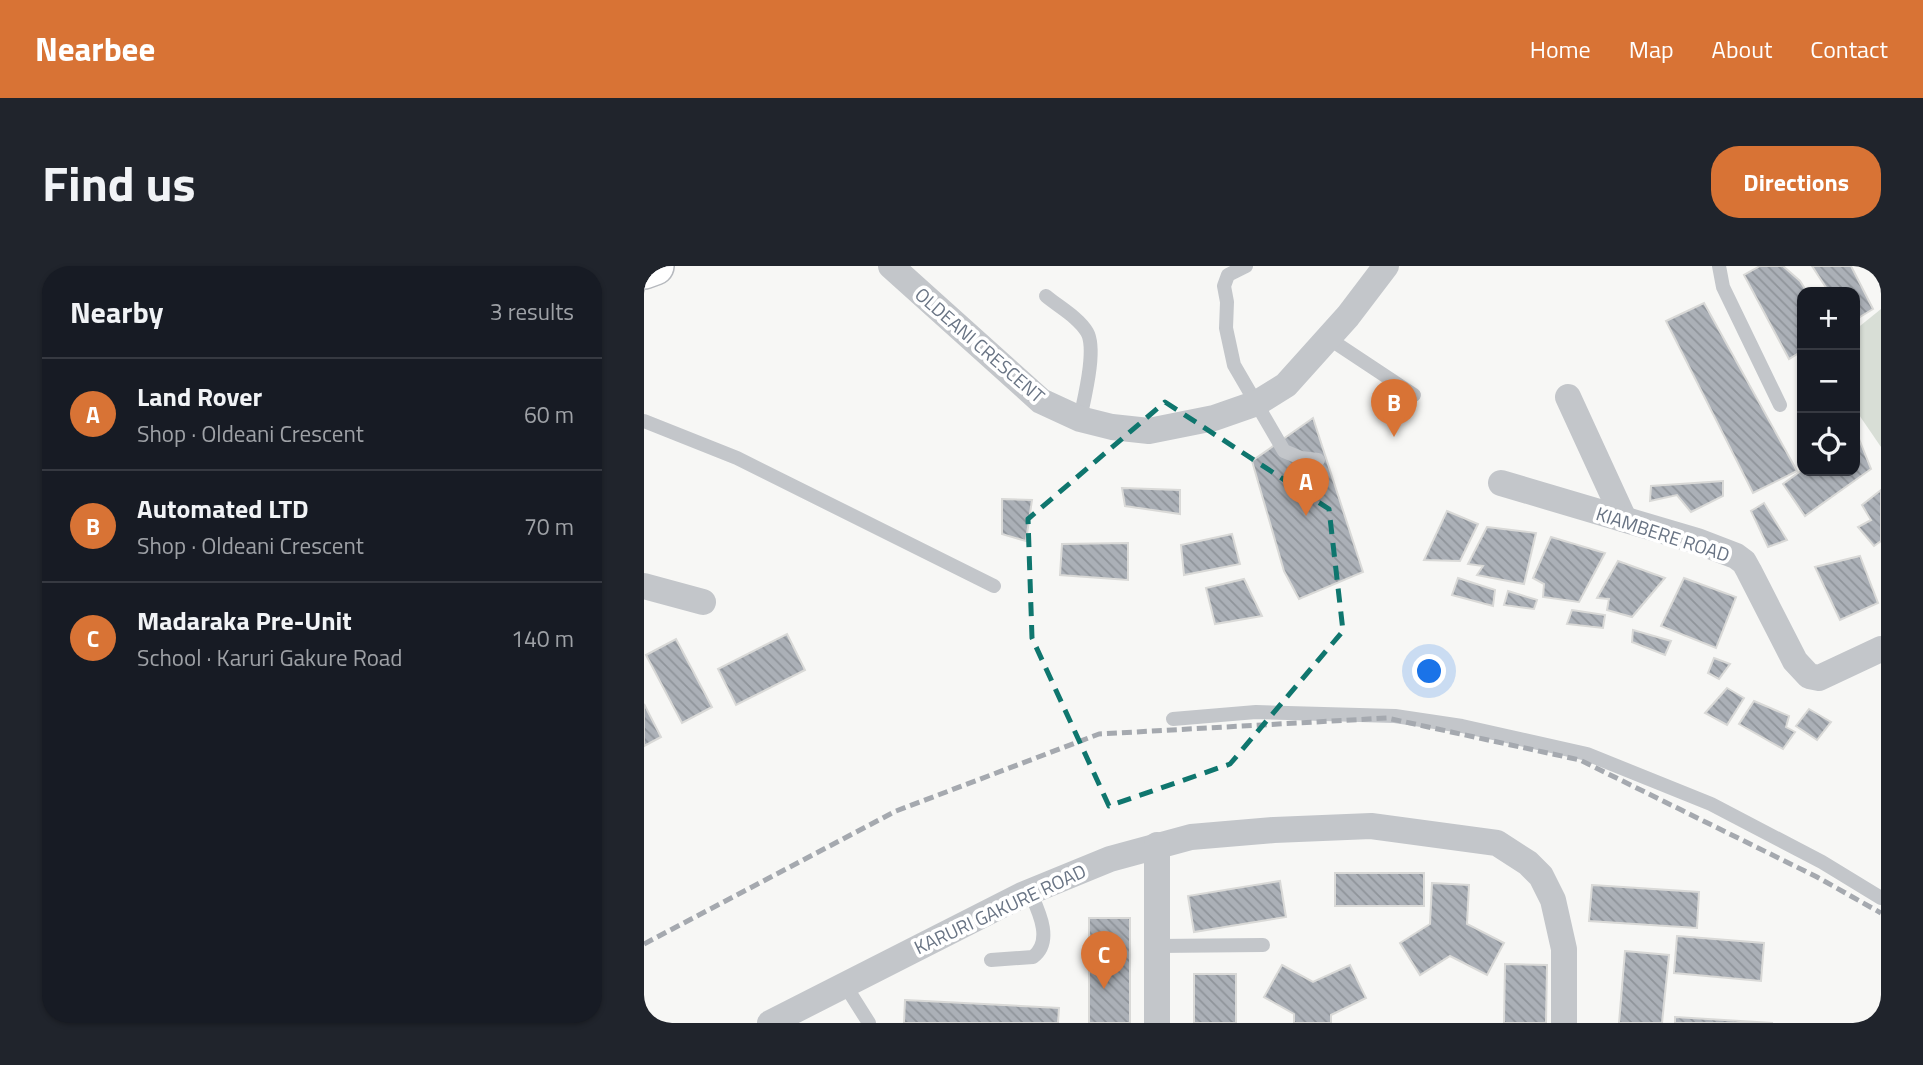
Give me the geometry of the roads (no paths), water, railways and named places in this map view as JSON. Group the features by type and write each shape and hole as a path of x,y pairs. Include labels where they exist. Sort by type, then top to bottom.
{"street":[{"path":"644,270 655,266"},
{"name":"OLDEANI CRESCENT","path":"891,266 1041,401 1080,419 1112,427 1149,431 1214,418 1257,403 1286,385 1386,266"},
{"path":"1568,397 1624,519"},
{"name":"KIAMBERE ROAD","path":"1501,483 1698,541 1735,556 1744,562 1794,661 1809,676 1819,678 1881,649"},
{"path":"644,586 703,602"},
{"name":"KARURI GAKURE ROAD","path":"770,1023 1030,892 1110,859 1157,845 1205,836 1371,826 1497,843 1528,863 1541,876 1553,900 1563,949 1564,1023"},
{"path":"1157,845 1157,1023"}],"lane":[{"path":"1246,266 1228,275 1224,286 1227,302 1226,328 1234,365 1284,452 1318,460"},
{"path":"1718,266 1723,287 1780,405"},
{"path":"1045,296 1086,329 1090,338 1088,377 1080,419"},
{"path":"1328,338 1414,395"},
{"path":"644,421 737,458 994,586"},
{"path":"1173,719 1256,712 1395,716 1462,726 1587,754 1711,804 1822,862 1881,898"},
{"path":"991,960 1033,957 1038,953 1042,946 1042,920 1030,892"},
{"path":"1157,946 1263,945"},
{"path":"845,985 869,1023"}],"railway":[{"path":"644,944 896,811 1099,734 1387,718 1580,760 1817,877 1881,913"}],"place":[{"name":"Automated LTD","path":"1394,437"},
{"name":"Land Rover","path":"1306,516"},
{"name":"Madaraka Pre-Unit","path":"1104,989"}]}
